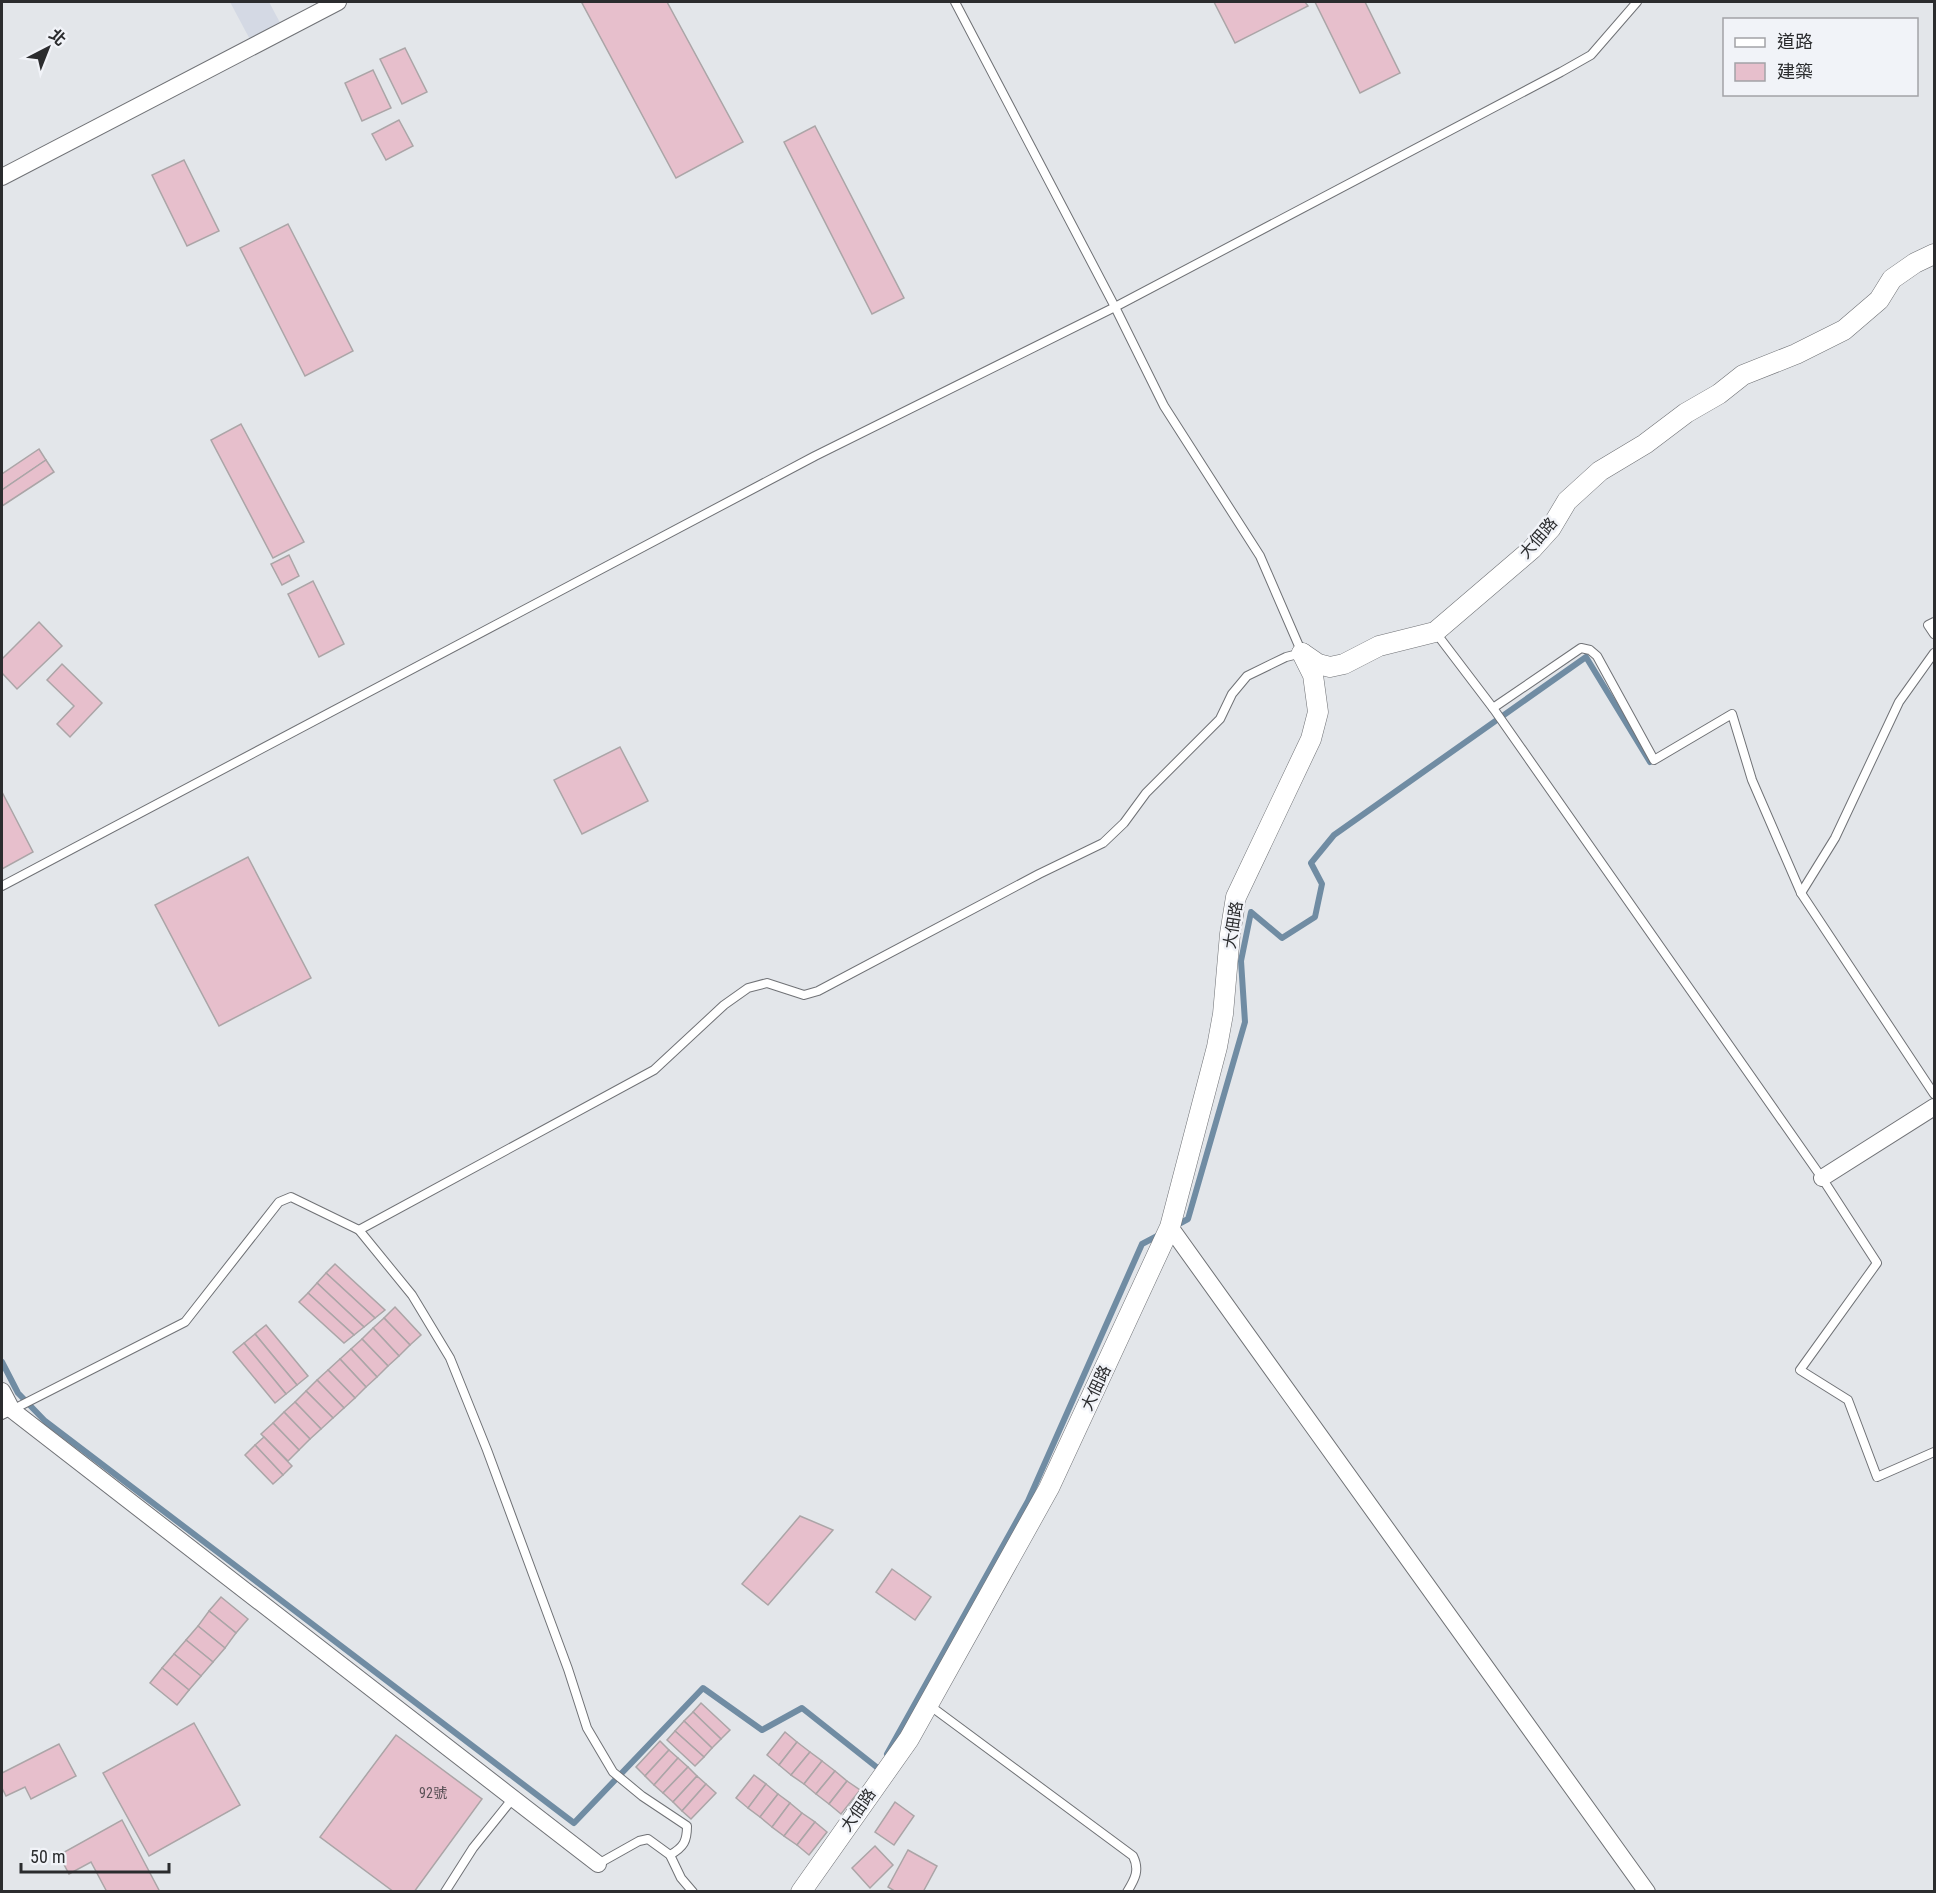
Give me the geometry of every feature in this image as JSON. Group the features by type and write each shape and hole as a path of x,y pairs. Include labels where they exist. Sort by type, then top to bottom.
{"street":[{"path":"2,177 338,2"},
{"name":"大佃路","path":"1302,653 1318,664 1330,667 1344,663 1379,646 1435,632 1532,549 1551,528 1567,501 1600,471 1645,444 1743,375 1796,354 1844,330 1879,300 1892,279 1915,263 1935,254"},
{"name":"大佃路","path":"801,1892 909,1738 1049,1488 1170,1227 1217,1047 1223,1014 1230,934 1236,897 1311,740 1318,712 1313,675 1302,653"},
{"path":"1822,1178 1935,1107"},
{"path":"1170,1227 1647,1892"},
{"path":"2,1391 7,1413 514,1797 598,1864"}],"lane":[{"path":"359,1230 654,1070 724,1005 748,988 767,983 804,995 818,991 1039,874 1103,843 1124,823 1146,793 1220,719 1232,694 1247,676 1286,657 1302,653 1260,556 1164,406 1115,307 955,2"},
{"path":"2,886 815,456 1115,307 1591,55 1637,2"},
{"path":"1935,622 1928,625 1935,634"},
{"path":"1435,632 1492,708 1822,1178 1877,1263 1800,1370 1848,1400 1877,1477 1935,1452"},
{"path":"1492,708 1581,648 1597,657 1654,760 1732,714 1752,780 1801,893 1935,1095"},
{"path":"1801,893 1835,838 1899,702 1935,653"},
{"path":"7,1413 185,1322 279,1202 291,1197 359,1230 412,1295 450,1358 491,1461 587,1728 613,1772 642,1796 687,1826 687,1839 684,1845 670,1855"},
{"path":"928,1704 1133,1856 1138,1865 1135,1879 1127,1892"},
{"path":"446,1892 473,1848 514,1797"},
{"path":"598,1864 639,1841 648,1839 670,1855 681,1878 693,1892"}],"shaded area":[{"path":"230,2 269,2 285,32 254,47"}],"building":[{"path":"667,2 743,142 676,178 582,3"},
{"path":"1214,2 1305,2 1308,6 1235,43"},
{"path":"1315,2 1365,2 1400,73 1360,93"},
{"path":"405,48 427,92 402,104 380,59"},
{"path":"373,70 391,108 362,121 345,83"},
{"path":"399,120 413,146 386,160 372,134"},
{"path":"815,126 904,298 872,314 784,142"},
{"path":"184,160 219,231 187,246 152,175"},
{"path":"288,224 353,351 305,376 240,248"},
{"path":"241,424 304,542 273,558 211,440"},
{"path":"39,449 46,460 2,490 2,474"},
{"path":"46,460 54,472 2,506 2,490"},
{"path":"289,555 299,576 282,585 271,564"},
{"path":"313,581 344,644 319,657 288,594"},
{"path":"39,622 62,646 17,689 2,673 2,659"},
{"path":"62,664 102,703 70,737 57,724 74,706 47,680"},
{"path":"620,747 648,801 582,834 554,780"},
{"path":"2,792 33,852 2,869"},
{"path":"248,857 311,978 219,1026 155,905"},
{"path":"335,1264 385,1310 375,1318 326,1273"},
{"path":"326,1273 375,1318 364,1327 317,1283"},
{"path":"317,1283 364,1327 354,1335 308,1293"},
{"path":"308,1293 354,1335 344,1343 299,1302"},
{"path":"395,1307 421,1335 410,1345 384,1318"},
{"path":"384,1318 410,1345 399,1356 373,1328"},
{"path":"266,1325 308,1376 297,1385 255,1334"},
{"path":"373,1328 399,1356 388,1366 362,1339"},
{"path":"255,1334 297,1385 286,1394 244,1343"},
{"path":"362,1339 388,1366 377,1377 351,1349"},
{"path":"244,1343 286,1394 275,1403 233,1352"},
{"path":"351,1349 377,1377 366,1387 340,1359"},
{"path":"340,1359 366,1387 355,1398 328,1370"},
{"path":"328,1370 355,1398 344,1408 317,1380"},
{"path":"317,1380 344,1408 333,1418 306,1391"},
{"path":"306,1391 333,1418 321,1429 295,1402"},
{"path":"295,1402 321,1429 310,1439 284,1412"},
{"path":"284,1412 310,1439 299,1450 273,1423"},
{"path":"273,1423 299,1450 288,1461 261,1434"},
{"path":"264,1437 292,1466 283,1475 255,1445"},
{"path":"255,1445 283,1475 273,1484 245,1455"},
{"path":"800,1516 833,1530 768,1605 742,1584"},
{"path":"892,1569 931,1597 915,1620 876,1592"},
{"path":"221,1597 248,1619 236,1633 209,1611"},
{"path":"209,1611 236,1633 225,1648 198,1626"},
{"path":"198,1626 225,1648 213,1662 186,1640"},
{"path":"186,1640 213,1662 201,1676 174,1654"},
{"path":"174,1654 201,1676 189,1690 162,1668"},
{"path":"162,1668 189,1690 177,1705 150,1683"},
{"path":"701,1703 730,1730 721,1739 693,1712"},
{"path":"693,1712 721,1739 712,1748 684,1721"},
{"path":"684,1721 712,1748 704,1757 675,1731"},
{"path":"194,1723 240,1805 149,1856 103,1773"},
{"path":"675,1731 704,1757 695,1766 667,1740"},
{"path":"785,1732 797,1742 779,1765 767,1755"},
{"path":"396,1735 482,1799 414,1892 394,1892 320,1837"},
{"path":"660,1741 669,1750 645,1776 636,1767"},
{"path":"797,1742 810,1752 791,1775 779,1765"},
{"path":"59,1744 76,1776 31,1799 25,1787 6,1796 2,1788 2,1773"},
{"path":"669,1750 678,1758 654,1785 645,1776"},
{"path":"810,1752 822,1761 804,1784 791,1775"},
{"path":"678,1758 688,1767 663,1793 654,1785"},
{"path":"822,1761 835,1771 816,1794 804,1784"},
{"path":"688,1767 697,1776 673,1802 663,1793"},
{"path":"835,1771 847,1781 829,1804 816,1794"},
{"path":"754,1775 766,1784 748,1808 736,1798"},
{"path":"697,1776 706,1784 682,1811 673,1802"},
{"path":"847,1781 860,1790 841,1814 829,1804"},
{"path":"706,1784 716,1793 691,1819 682,1811"},
{"path":"766,1784 778,1794 760,1817 748,1808"},
{"path":"778,1794 790,1803 772,1827 760,1817"},
{"path":"895,1802 914,1816 894,1845 875,1832"},
{"path":"790,1803 802,1813 784,1836 772,1827"},
{"path":"802,1813 815,1822 797,1845 784,1836"},
{"path":"122,1820 160,1892 107,1892 91,1862 69,1874 59,1855"},
{"path":"815,1822 827,1832 809,1855 797,1845"},
{"path":"875,1846 893,1865 870,1888 852,1868"},
{"path":"908,1850 937,1866 923,1892 896,1892 888,1887"}],"waterway":[{"path":"1175,1226 1188,1219 1245,1022 1241,961 1251,912 1282,938 1315,917 1322,884 1311,863 1334,835 1586,657 1650,762"},
{"path":"887,1754 1028,1501 1142,1244 1161,1234"},
{"path":"2,1362 18,1393 45,1421 574,1823 703,1688 762,1730 802,1708 879,1769 881,1766"}]}
